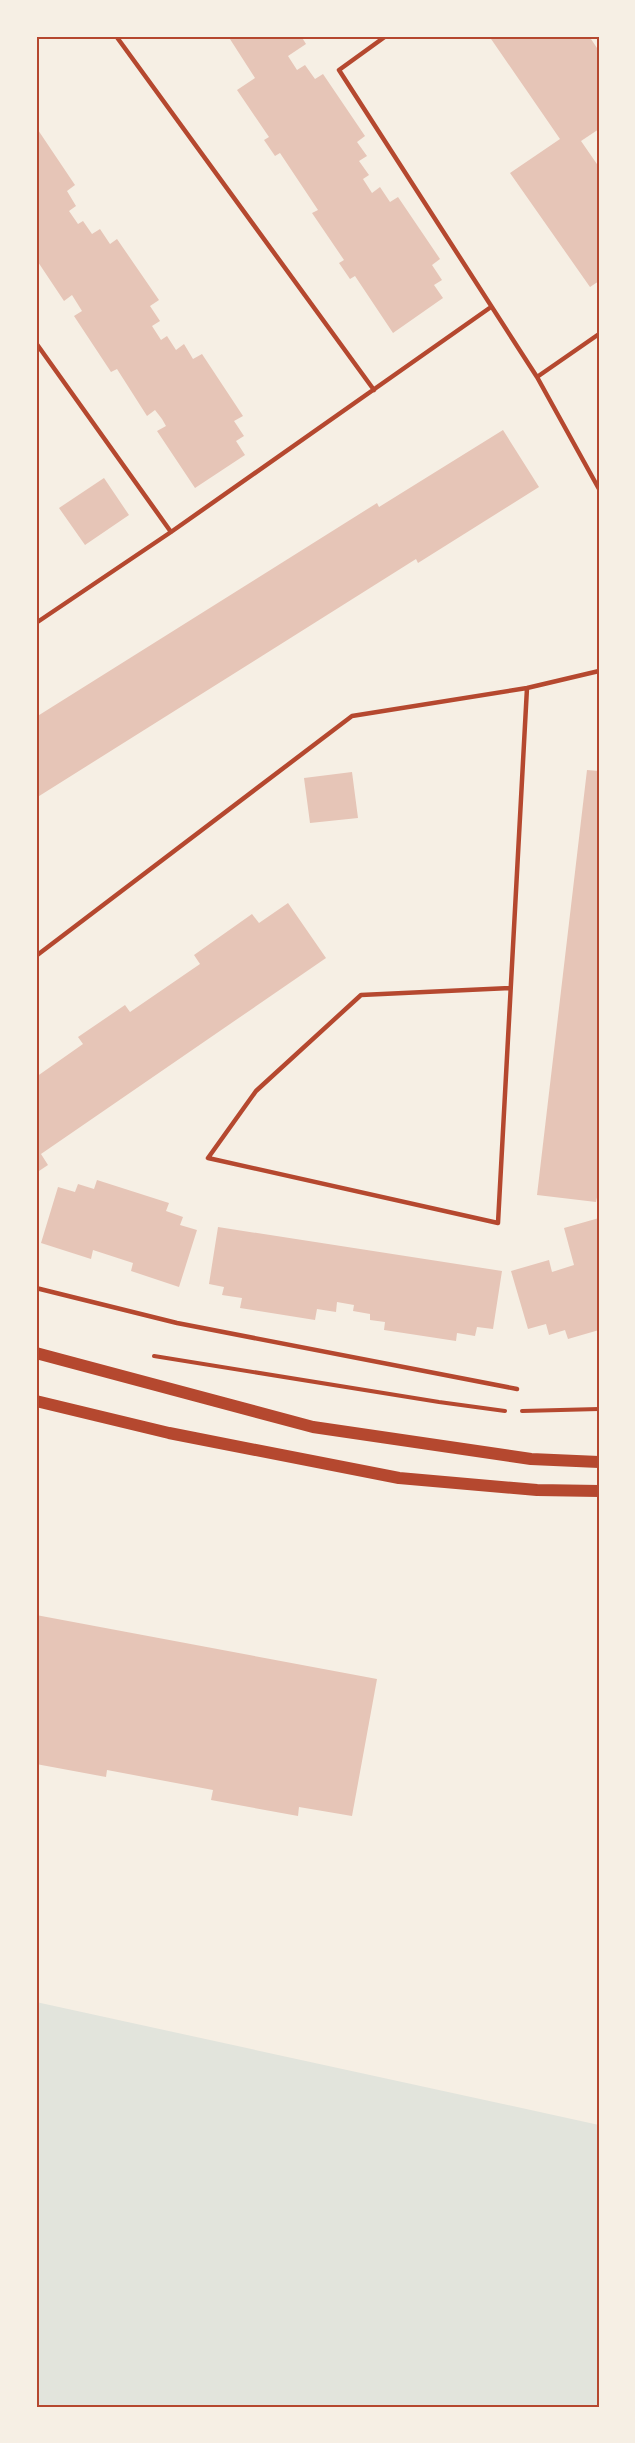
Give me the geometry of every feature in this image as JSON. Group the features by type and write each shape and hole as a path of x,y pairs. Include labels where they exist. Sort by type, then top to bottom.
{"main road":[{"path":"36,1353 313,1427 531,1459 599,1462"},
{"path":"36,1401 169,1433 399,1478 537,1490 599,1491"}],"lane":[{"path":"116,36 374,390"},
{"path":"386,36 339,70 537,377 599,489"},
{"path":"36,623 171,532 491,307"},
{"path":"537,377 599,334"},
{"path":"36,343 171,532"},
{"path":"36,956 352,716 527,688 599,671"},
{"path":"510,988 361,995 256,1091 208,1158 498,1223 527,688"},
{"path":"36,1288 177,1323 517,1389"}],"path":[{"path":"147,1355 510,1411"},
{"path":"521,1411 599,1409"}],"shaded area":[{"path":"36,2002 599,2125 599,2407 36,2407"}],"building":[{"path":"228,36 301,36 306,44 288,56 297,70 305,65 315,79 323,74 365,136 357,142 367,156 359,161 369,175 363,179 372,193 380,187 390,202 398,197 440,259 432,265 442,280 434,285 443,298 393,333 355,276 350,279 339,263 344,260 312,213 318,210 280,153 275,156 264,140 269,137 237,90 255,78"},
{"path":"489,36 589,36 599,51 599,129 581,141 599,167 599,281 590,287 510,173 560,139"},
{"path":"36,127 75,185 67,191 76,206 69,211 78,224 83,221 92,234 100,229 110,244 117,239 159,300 150,306 160,321 152,326 161,340 167,336 176,350 184,344 193,359 202,354 243,416 234,421 244,436 236,441 245,455 195,488 157,431 166,426 162,419 155,410 147,416 117,369 111,372 74,316 82,311 72,295 64,301 36,259"},
{"path":"503,430 539,487 418,563 416,559 36,798 36,717 377,503 379,507"},
{"path":"104,478 129,515 85,545 59,508"},
{"path":"587,770 599,771 599,1188 596,1202 537,1195"},
{"path":"352,772 358,818 310,823 304,778"},
{"path":"288,903 326,958 41,1154 48,1165 36,1173 36,1077 83,1044 78,1037 125,1005 130,1012 200,964 194,955 252,914 259,923"},
{"path":"97,1180 169,1203 166,1211 183,1217 180,1225 197,1230 179,1287 131,1271 133,1263 93,1250 91,1259 41,1243 58,1187 75,1192 78,1184 94,1189"},
{"path":"599,1218 599,1330 568,1339 565,1330 549,1335 546,1324 528,1329 511,1271 549,1260 552,1272 574,1265 564,1228"},
{"path":"218,1227 502,1271 493,1329 477,1327 475,1336 457,1333 456,1341 384,1330 385,1322 370,1320 370,1314 353,1311 354,1305 337,1302 336,1312 317,1309 315,1320 240,1308 242,1298 222,1295 224,1287 209,1284"},
{"path":"36,1615 377,1679 352,1816 299,1807 298,1816 211,1800 213,1790 107,1770 106,1777 36,1764"}]}
